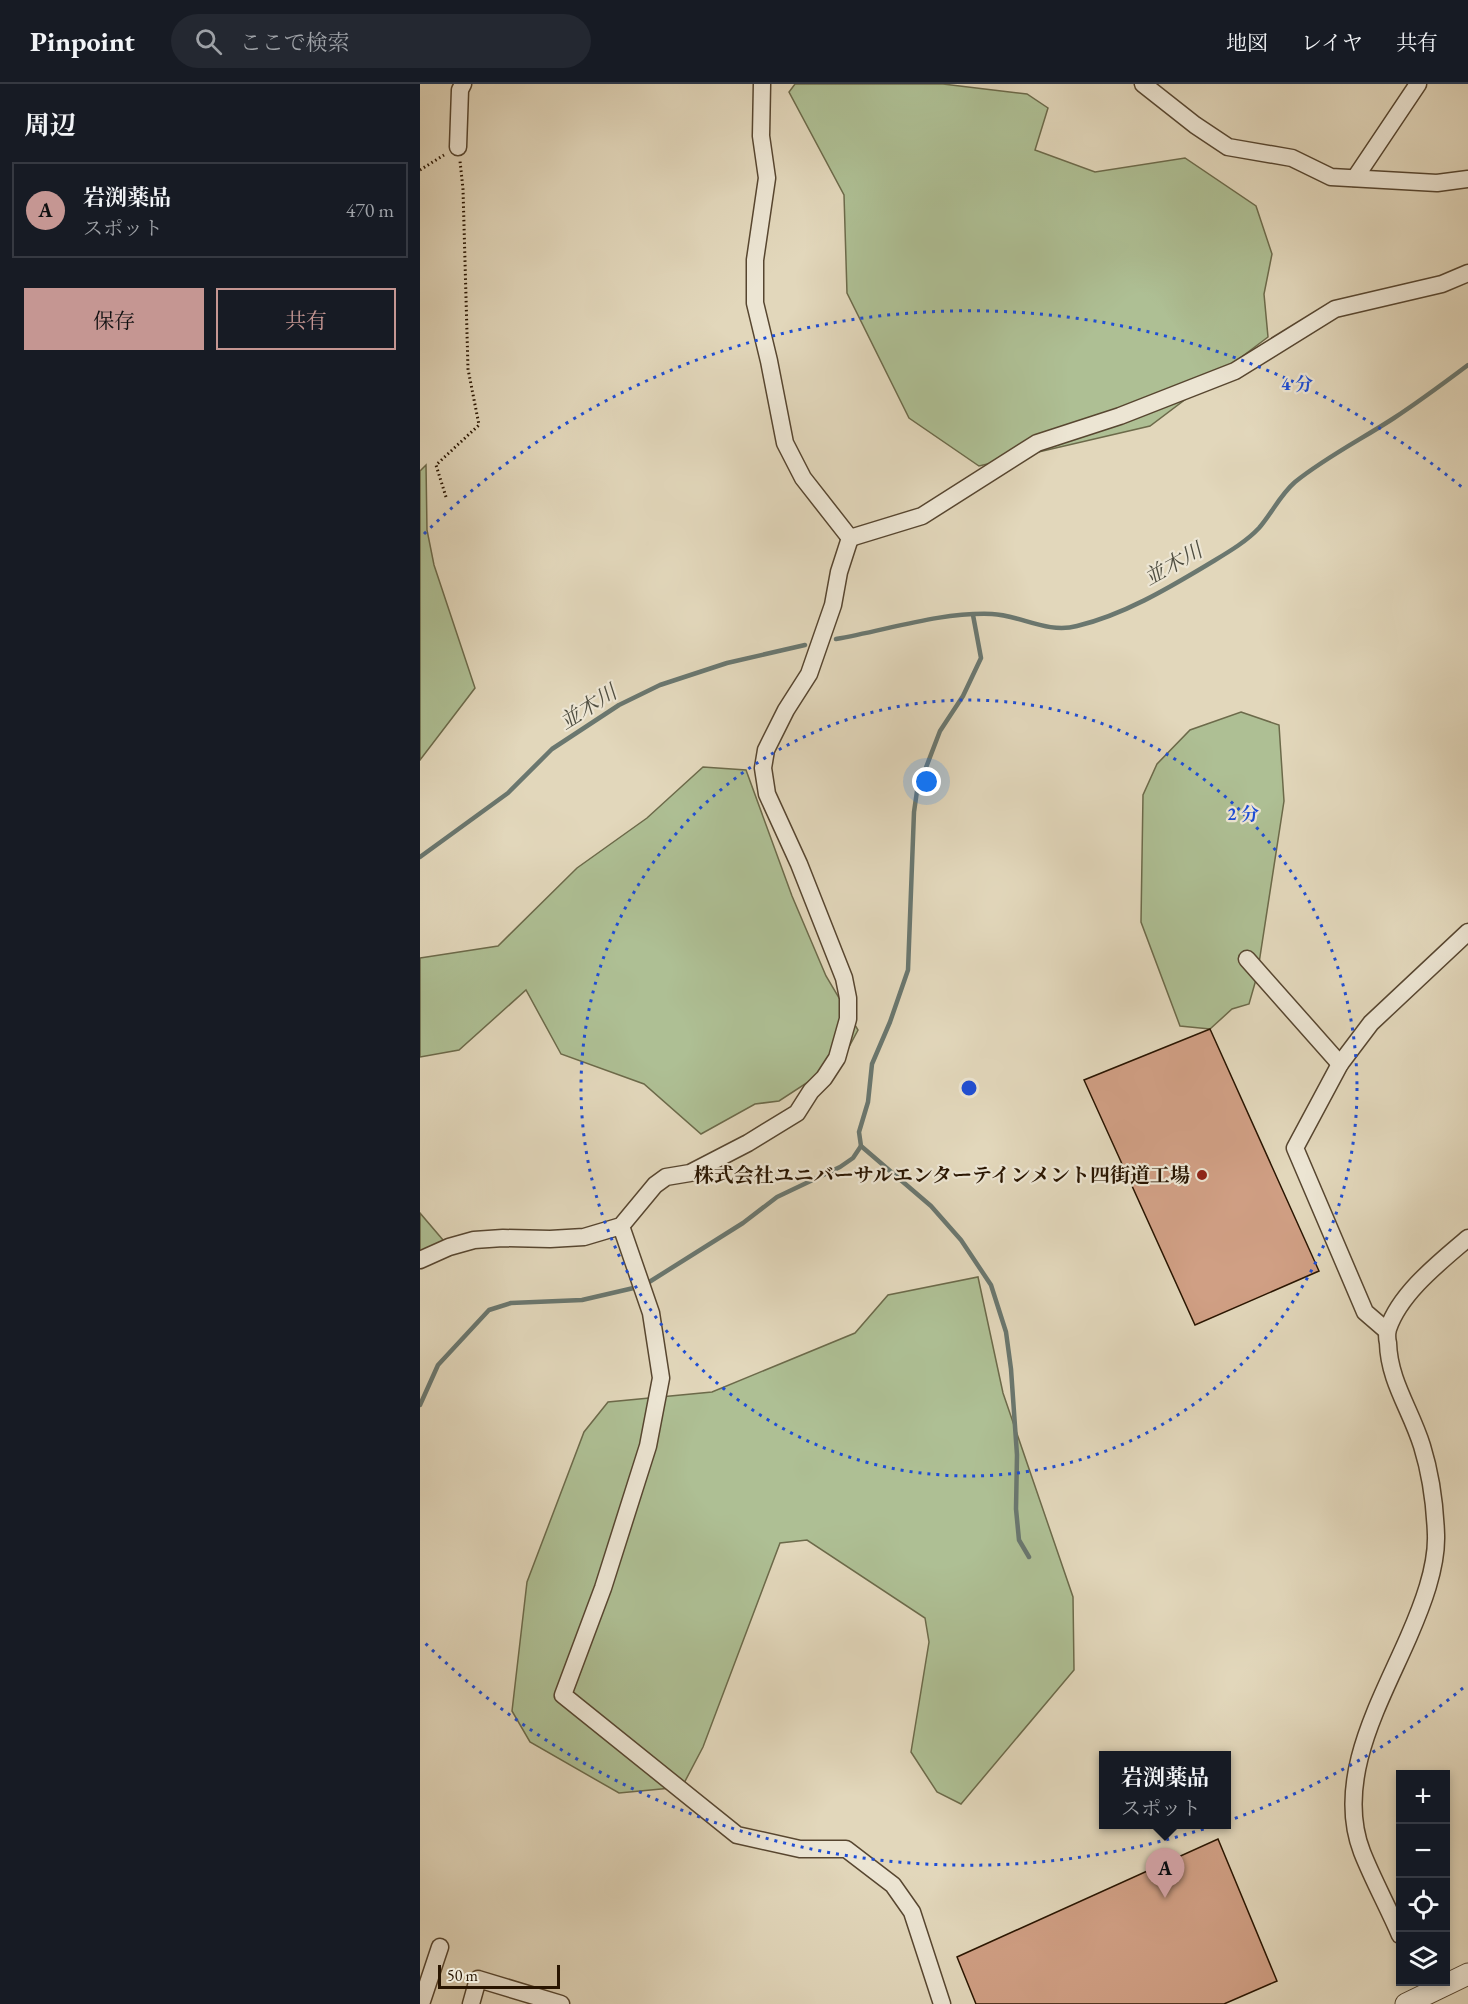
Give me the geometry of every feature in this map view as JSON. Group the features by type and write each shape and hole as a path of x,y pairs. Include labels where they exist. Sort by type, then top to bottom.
{"street":[{"path":"458,147 460,90 463,84"},
{"path":"762,84 761,136 767,178 755,260 754,303 769,361 785,443 803,478 850,538"},
{"path":"1143,84 1195,125 1228,147 1292,158 1331,177 1437,183 1468,179"},
{"path":"1355,178 1418,84"},
{"path":"850,538 921,516 1037,443 1120,416 1235,371 1335,309 1442,284 1468,273"},
{"path":"420,1260 449,1247 474,1240 584,1237 621,1226 655,1185 666,1177 690,1173 748,1143 797,1113 837,1058 848,1019 848,998 844,978 799,864 766,794 763,768 766,750 786,710 810,674 833,605 839,572 850,538"},
{"path":"1387,1331 1365,1312 1295,1148 1340,1064 1371,1023 1468,932"},
{"path":"1247,959 1340,1064"},
{"path":"621,1226 651,1313 661,1378 648,1446 603,1588 563,1695 737,1835 800,1849 846,1849 893,1885 912,1912 942,2004"},
{"path":"1400,1932 1362,1851 1353,1808 1354,1786 1358,1761 1366,1737 1425,1599 1436,1539 1429,1469 1421,1443 1392,1376 1387,1331 1405,1300 1419,1282 1468,1238"},
{"path":"421,2004 440,1947"},
{"path":"1406,2004 1425,1988 1468,1974"},
{"path":"471,2004 478,1979 561,2004"}],"path":[{"path":"420,170 458,147 464,189 468,369 478,425 436,465 446,497"}],"green space":[{"path":"795,84 943,84 1027,94 1048,108 1035,150 1095,172 1185,158 1256,206 1272,254 1264,294 1268,337 1150,426 979,466 909,418 847,293 844,195 789,92"},
{"path":"426,465 427,530 434,565 475,688 420,760 420,471"},
{"path":"1241,712 1279,725 1284,801 1257,976 1249,1004 1232,1009 1210,1029 1180,1026 1141,922 1143,795 1157,764 1190,730"},
{"path":"703,767 746,770 792,896 826,976 858,1030 842,1060 779,1101 755,1104 701,1134 644,1084 561,1054 526,990 459,1050 420,1057 420,958 498,946 577,868 647,818"},
{"path":"420,1213 449,1247 420,1260"},
{"path":"978,1277 1003,1393 1073,1597 1074,1670 961,1804 937,1792 911,1752 929,1642 925,1618 807,1540 780,1543 703,1747 682,1787 619,1793 530,1742 512,1711 527,1582 584,1432 608,1402 712,1392 855,1333 888,1295"}],"building":[{"name":"株式会社ユニバーサルエンターテインメント四街道工場","path":"1210,1029 1319,1271 1195,1325 1084,1080"},
{"path":"1218,1839 1277,1981 1224,2004 976,2004 957,1957"}],"waterway":[{"name":"並木川","path":"836,639 933,619 972,614 1002,615 1044,626 1066,628 1094,621 1128,608 1176,583 1241,543 1259,528 1295,482 1332,456 1404,412 1468,365"},
{"path":"973,615 981,658 963,696 940,731 917,791 914,812 908,970 872,1064 868,1102 859,1132 861,1146 931,1206 961,1240 991,1285 1006,1332 1017,1455 1016,1509 1019,1540 1029,1557"},
{"name":"並木川","path":"420,857 508,793 552,749 619,705 660,685 727,663 805,645"},
{"path":"646,1284 743,1223 777,1197 840,1167 853,1158 861,1146"},
{"path":"420,1405 438,1365 489,1310 511,1303 582,1300 638,1287"}],"place":[{"name":"株式会社ユニバーサルエンターテインメント四街道工場","path":"1202,1175"},
{"name":"岩渕薬品","path":"1165,1898"}]}
